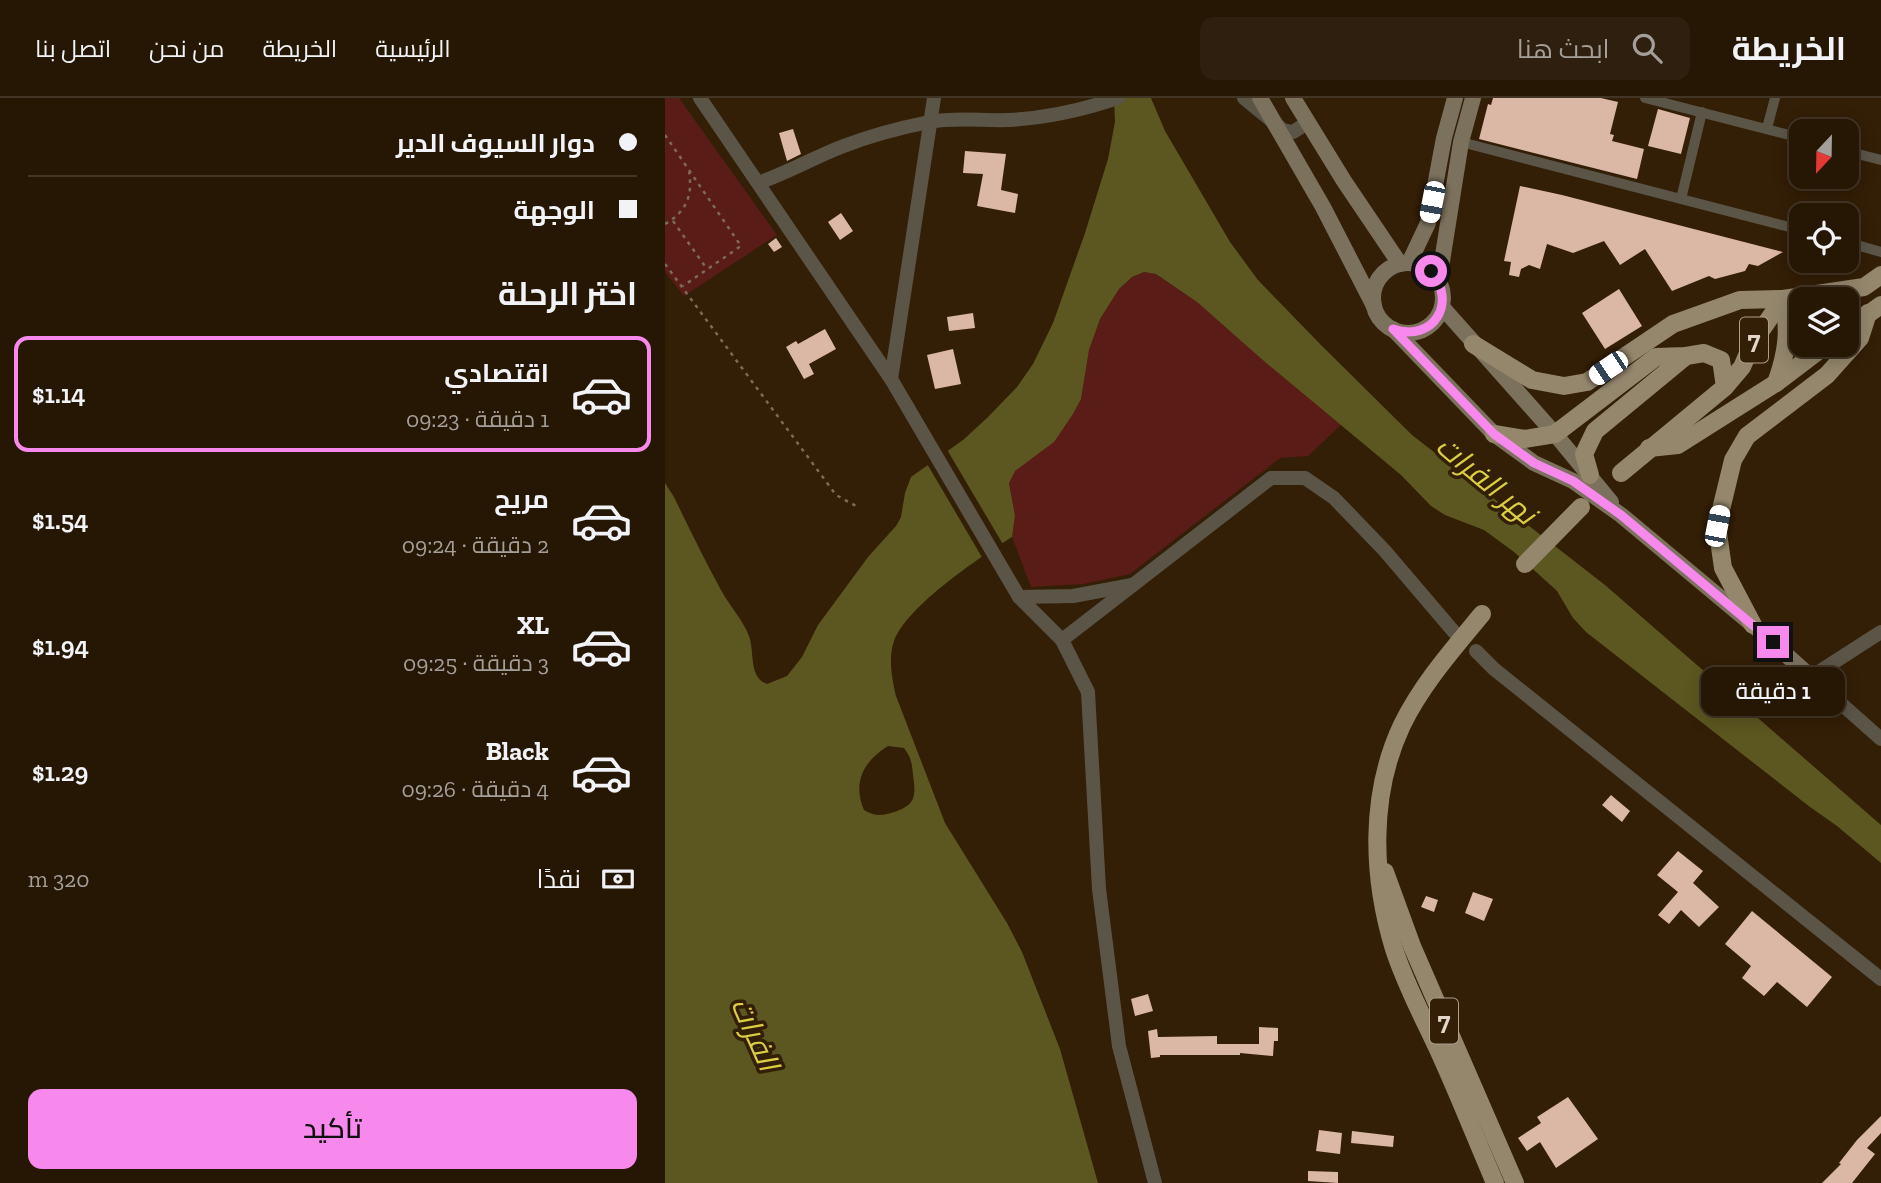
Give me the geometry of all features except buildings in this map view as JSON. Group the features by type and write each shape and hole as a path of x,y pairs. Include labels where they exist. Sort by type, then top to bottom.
{"main road":[{"path":"1260,98 1324,207 1384,323 1393,329 1494,434 1534,463 1573,481 1621,515 1811,677"},
{"path":"1293,98 1307,124 1404,263 1420,265 1431,271 1439,280 1442,306 1438,316 1423,330 1402,332 1393,329"},
{"path":"1374,306 1375,285 1381,275 1404,263 1428,223 1444,138 1455,98"},
{"path":"1439,280 1461,142 1473,98"},
{"name":"7","path":"1621,472 1725,387 1742,367 1753,342 1783,299 1864,287 1881,275"},
{"path":"1473,344 1532,380 1564,386 1587,382 1673,324 1740,300 1783,299 1788,320 1788,342 1776,383"},
{"path":"1442,306 1555,434 1621,515"},
{"path":"1859,321 1875,309"},
{"path":"1753,625 1723,568 1717,526 1733,460 1747,436 1827,375 1860,338 1875,309"},
{"path":"1494,434 1524,439 1555,434 1656,357 1705,353 1721,360 1725,387"},
{"path":"1590,475 1584,454 1595,431 1686,356"},
{"name":"7","path":"1649,448 1678,445 1776,383 1810,357"},
{"path":"1525,564 1581,507"},
{"name":"7","path":"1482,614 1437,668 1402,726 1384,779 1379,805 1378,856 1382,897 1395,951 1495,1183"},
{"name":"7","path":"1378,856 1412,946 1515,1183"}],"street":[{"path":"700,98 891,379 1019,597 1062,640 1088,692 1100,889 1119,1046 1155,1183"},
{"path":"891,379 934,98"},
{"path":"758,183 860,140 930,122 1027,118 1096,106 1118,98"},
{"path":"1244,98 1276,126 1289,132 1307,124"},
{"path":"1645,98 1789,134"},
{"path":"1767,128 1775,98"},
{"path":"1681,199 1702,112"},
{"path":"1461,142 1789,227"},
{"path":"1859,154 1881,160"},
{"path":"1859,246 1881,252"},
{"path":"1062,640 1271,478 1305,478 1334,498 1454,632"},
{"path":"1019,597 1073,596 1135,584"},
{"path":"1881,632 1811,677 1881,739"},
{"path":"1476,652 1881,979"}],"path":[{"path":"665,135 741,246 683,286"},
{"path":"665,224 677,218 687,204 691,187 688,169"},
{"path":"672,220 707,269"},
{"path":"665,264 836,495 856,506"}],"shaded area":[{"path":"665,98 679,98 777,235 684,296 665,272"},
{"path":"1144,272 1156,274 1197,302 1341,425 1308,456 1280,458 1130,574 1084,584 1031,587 1012,537 1015,516 1009,483 1015,470 1039,453 1073,414 1081,399 1089,350 1100,319 1119,289 1132,277"}],"water":[{"name":"الفرات","path":"1114,98 1151,98 1165,131 1230,242 1258,280 1412,435 1605,585 1881,825 1881,863 1586,632 1573,618 1557,591 1514,552 1484,530 1445,515 1431,506 1401,475 1197,302 1156,274 1144,272 1132,277 1119,289 1100,319 1089,350 1081,399 1073,414 1054,442 1015,471 1009,483 1015,516 1012,537 929,598 902,627 894,641 891,654 896,696 945,823 1022,952 1060,1049 1098,1183 665,1183 665,483 721,590 746,630 757,676 767,684 787,676 802,657 818,625 868,557 896,526 901,517 911,477 963,440 988,417 1017,387 1033,364 1053,323 1085,233 1108,159 1115,122","holes":["888,746 904,748 912,767 914,795 910,804 880,815 864,810 859,790 862,773 867,765"]}],"pier":[{"path":"946,448 1004,546 983,559 926,462"}],"route":[{"path":"1431,271 1439,280 1442,289 1442,306 1438,316 1423,330 1402,332 1393,329 1494,434 1534,463 1573,481 1621,515 1773,642"}],"water label":[{"name":"نهر الفرات","path":"1486,480"}]}
